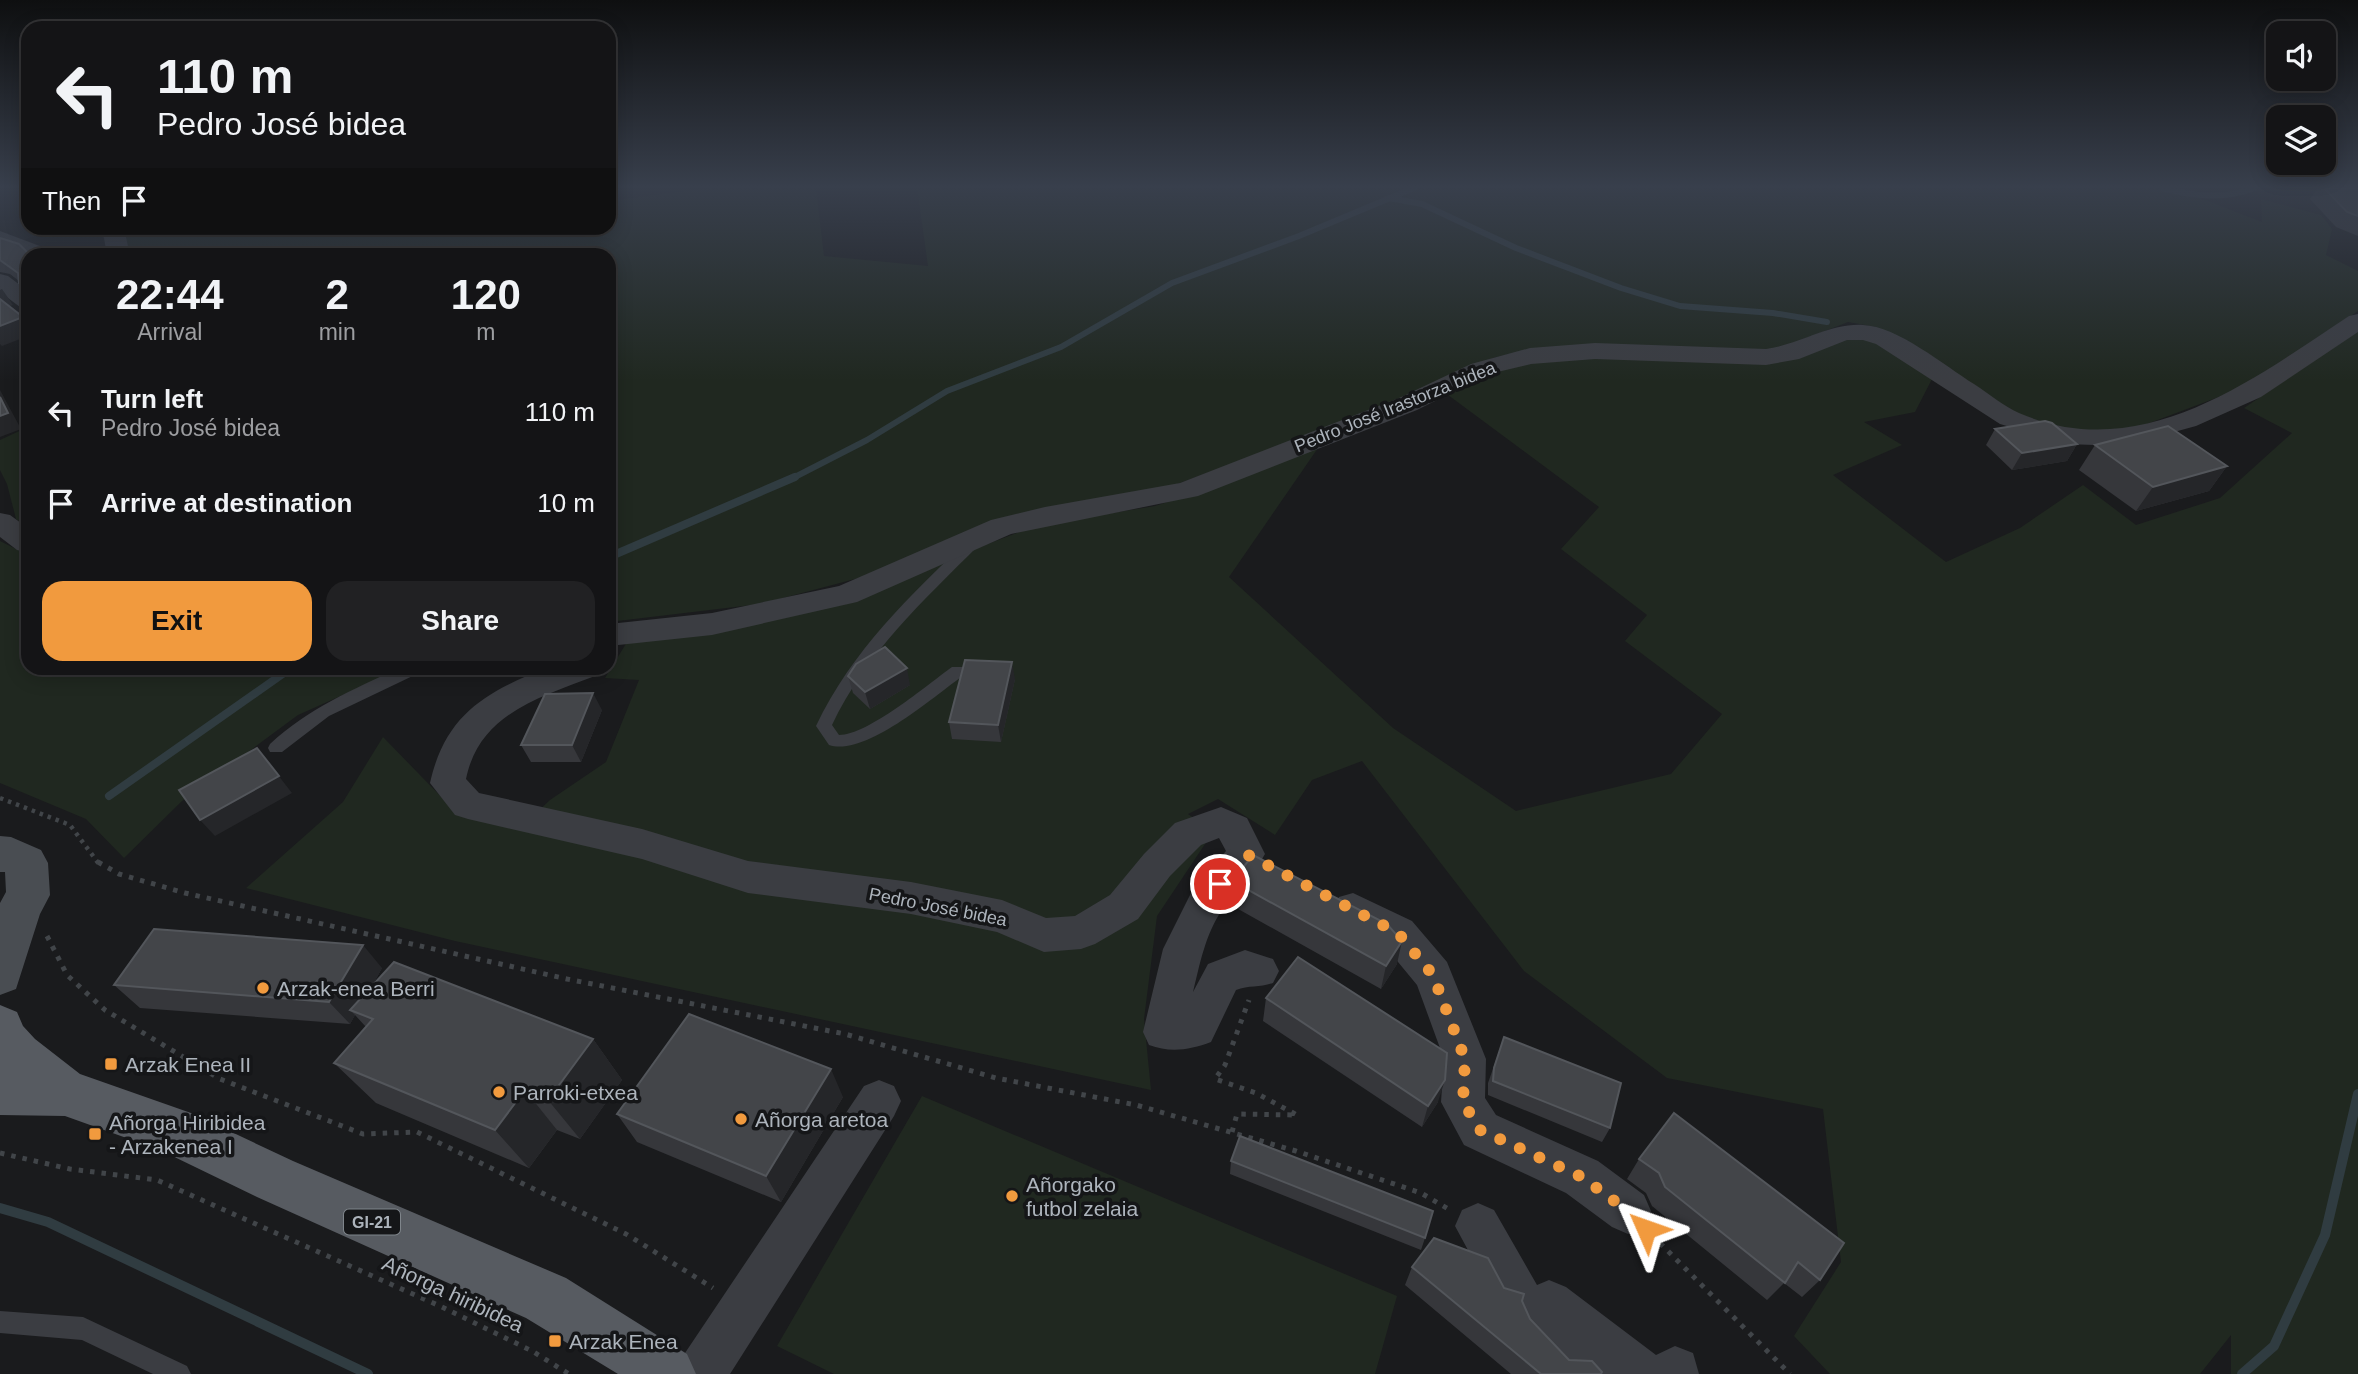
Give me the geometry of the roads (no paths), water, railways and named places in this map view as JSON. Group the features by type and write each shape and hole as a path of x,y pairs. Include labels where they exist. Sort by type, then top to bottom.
{"main road":[{"name":"GI-21","path":"0,1027 2,1038 22,1059 65,1092 182,1133 275,1179 546,1298 628,1347 667,1374"},
{"path":"0,1091 65,1092"}],"street":[{"path":"0,281 21,297"},
{"name":"Pedro José Irastorza bidea","path":"616,638 712,624 846,595 1001,527 1045,516 1188,490 1408,404 1480,369 1530,356 1595,351 1766,356 1790,354 1843,333 1865,332 1885,339 1936,374 2009,418 2066,436 2123,438 2187,420 2252,391 2358,321"},
{"path":"0,522 21,538"},
{"name":"Pedro José bidea","path":"563,675 516,692 471,729 453,758 448,783 468,805 642,844 748,877 911,898 1002,917 1044,935 1081,932 1124,907 1157,865 1188,834 1221,822 1234,828 1281,872"},
{"path":"0,853 26,863 28,895 0,974"},
{"path":"1259,971 1245,968 1222,977 1196,1029 1164,1032 1184,949 1207,900 1281,872 1398,933 1433,975 1465,1059 1463,1102 1480,1130 1582,1177 1628,1211"},
{"path":"701,1374 879,1101"},
{"path":"1478,1226 1514,1287"},
{"path":"1594,1374 1538,1317 1549,1304 1663,1373"}],"lane":[{"path":"958,671 879,727 852,741 835,741 824,726 837,695 891,622 981,536"},
{"path":"276,748 295,728 353,695 400,675"},
{"path":"0,1322 83,1329 179,1374"}],"waterway":[{"path":"794,477 867,440 947,391 1061,347 1172,283 1255,252"},
{"path":"1527,252 1621,288 1680,306 1773,313 1827,322"},
{"path":"616,554 794,477"},
{"path":"109,796 281,675"},
{"path":"2242,1374 2274,1346 2325,1235 2358,1094"},
{"path":"0,1208 48,1222 368,1374"}],"place":[{"name":"Arzak-enea Berri","path":"263,988"},
{"name":"Arzak Enea II","path":"111,1064"},
{"name":"Parroki-etxea","path":"499,1092"},
{"name":"Añorga aretoa","path":"741,1119"},
{"name":"Añorga Hiribidea - Arzakenea I","path":"95,1134"},
{"name":"Añorgako futbol zelaia","path":"1012,1196"},
{"name":"Arzak Enea","path":"555,1341"}]}
